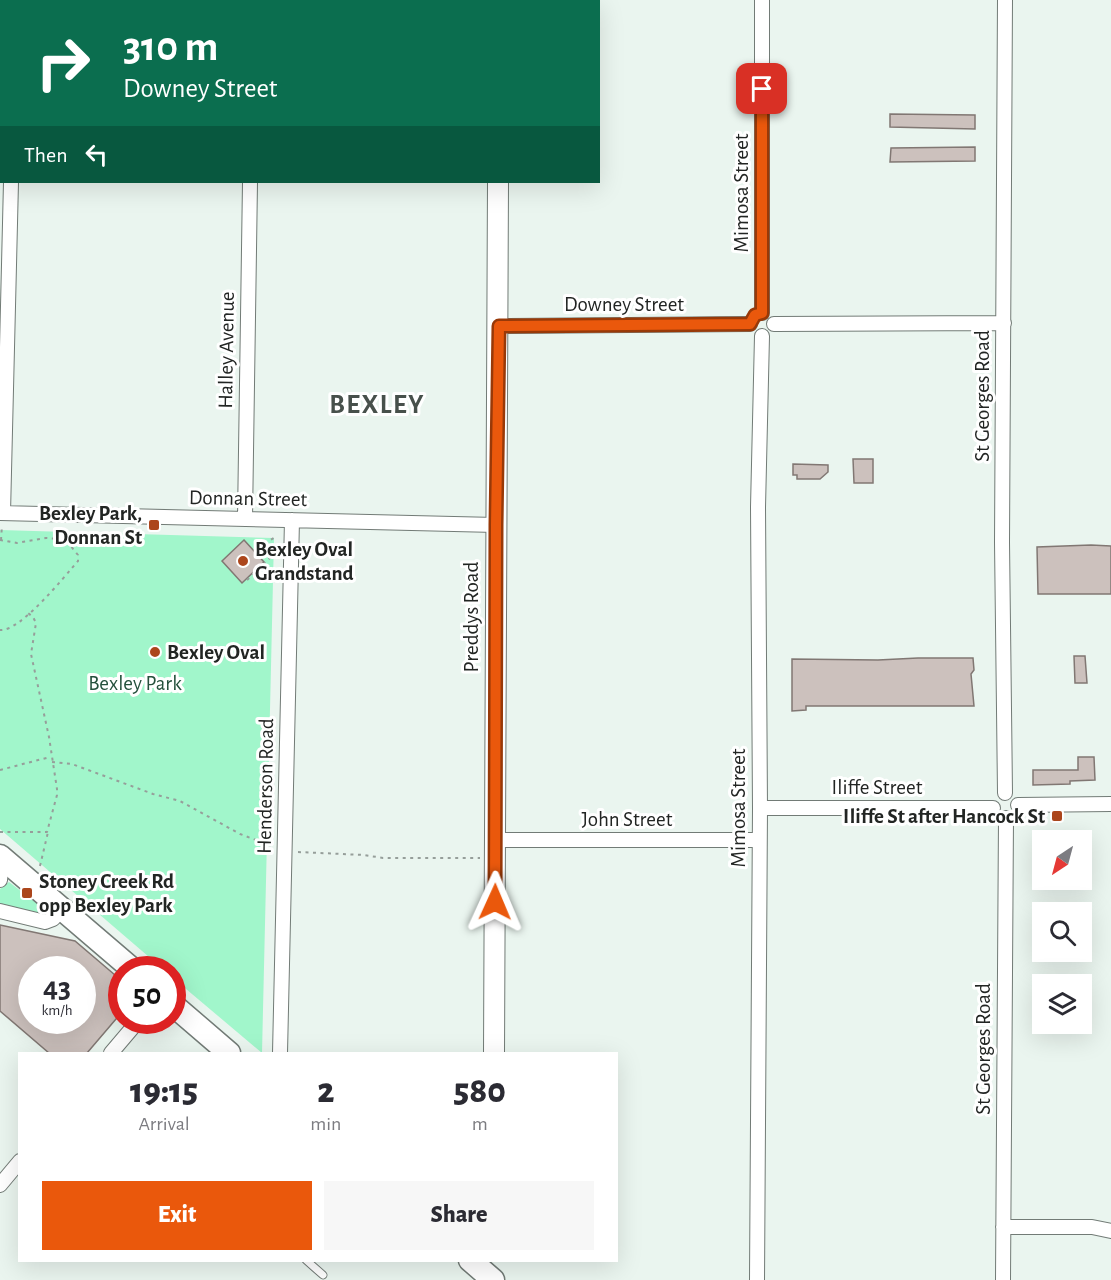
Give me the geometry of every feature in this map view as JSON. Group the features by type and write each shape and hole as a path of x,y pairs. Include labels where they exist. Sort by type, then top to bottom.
{"main road":[{"name":"Preddys Road","path":"494,1052 498,183"},
{"path":"0,856 117,956"},
{"path":"186,1016 228,1052"},
{"path":"473,1262 491,1274"}],"street":[{"name":"Mimosa Street","path":"762,0 762,313"},
{"name":"St Georges Road","path":"1005,0 1002,273 1005,793"},
{"path":"2,513 11,183"},
{"name":"Halley Avenue","path":"245,519 249,183"},
{"path":"762,313 771,316 774,324 771,333 762,336 754,334 750,324 755,315 762,313"},
{"path":"774,324 1004,323"},
{"name":"Downey Street","path":"499,326 750,324"},
{"name":"Mimosa Street","path":"757,1280 760,808 758,507 762,336"},
{"name":"Donnan Street","path":"2,513 496,525"},
{"name":"Henderson Road","path":"280,1052 292,520"},
{"path":"1005,793 1016,798 1018,806 1013,816 1006,818 998,816 993,808 995,798 1005,793"},
{"path":"1018,806 1111,804"},
{"name":"Iliffe Street","path":"760,808 993,808"},
{"name":"St Georges Road","path":"1003,1280 1006,818"},
{"name":"John Street","path":"495,840 759,840"},
{"path":"0,856 3,862 0,880"},
{"path":"0,911 45,922 53,919 62,909"},
{"path":"112,1052 127,1034"},
{"path":"0,1185 18,1163"},
{"path":"1003,1227 1092,1227 1111,1231"}],"lane":[{"path":"308,1262 323,1275"}],"path":[{"path":"247,580 272,556 262,545 277,536"},
{"path":"0,540 16,543 46,538 61,539 78,555 78,561 43,601 10,628 0,630"},
{"path":"28,613 36,623 31,654 49,737 57,795 40,866"},
{"path":"0,770 51,757"},
{"path":"52,762 72,764 153,794 180,801 240,834 271,846"},
{"path":"0,832 46,833 49,829"},
{"path":"302,854 364,855 383,858 477,858"}],"green space":[{"name":"Bexley Park","path":"0,530 274,538 262,1052 186,989 186,956 148,956 0,829"},
{"path":"9,882 43,908 44,914 0,906 0,889"}],"building":[{"path":"890,114 975,115 975,129 890,127"},
{"path":"975,147 975,161 890,162 891,148"},
{"path":"853,459 873,459 873,483 854,483"},
{"path":"793,464 828,465 828,472 820,479 797,479 797,475 793,475"},
{"name":"Bexley Oval Grandstand","path":"244,540 264,562 242,583 222,561"},
{"path":"1111,546 1111,594 1038,594 1037,547"},
{"path":"1074,656 1085,656 1087,683 1075,683"},
{"path":"973,658 974,670 971,674 974,706 806,706 806,710 792,711 792,659"},
{"path":"1078,757 1094,757 1095,780 1070,781 1070,784 1033,785 1033,770 1078,770"},
{"path":"0,925 75,941 93,956 18,956 18,1026 0,1011"},
{"path":"96,959 108,969 108,1028 88,1052 48,1052 27,1034 96,1034"}],"place":[{"name":"Bexley Park, Donnan St","path":"154,525"},
{"name":"Bexley Oval Grandstand","path":"243,561"},
{"name":"Bexley Oval","path":"155,652"},
{"name":"Iliffe St after Hancock St","path":"1057,816"},
{"name":"Stoney Creek Rd opp Bexley Park","path":"27,893"}],"district":[{"name":"BEXLEY","path":"377,404"}],"route":[{"path":"495,902 499,326 750,324 755,315 762,313 762,89"}]}
